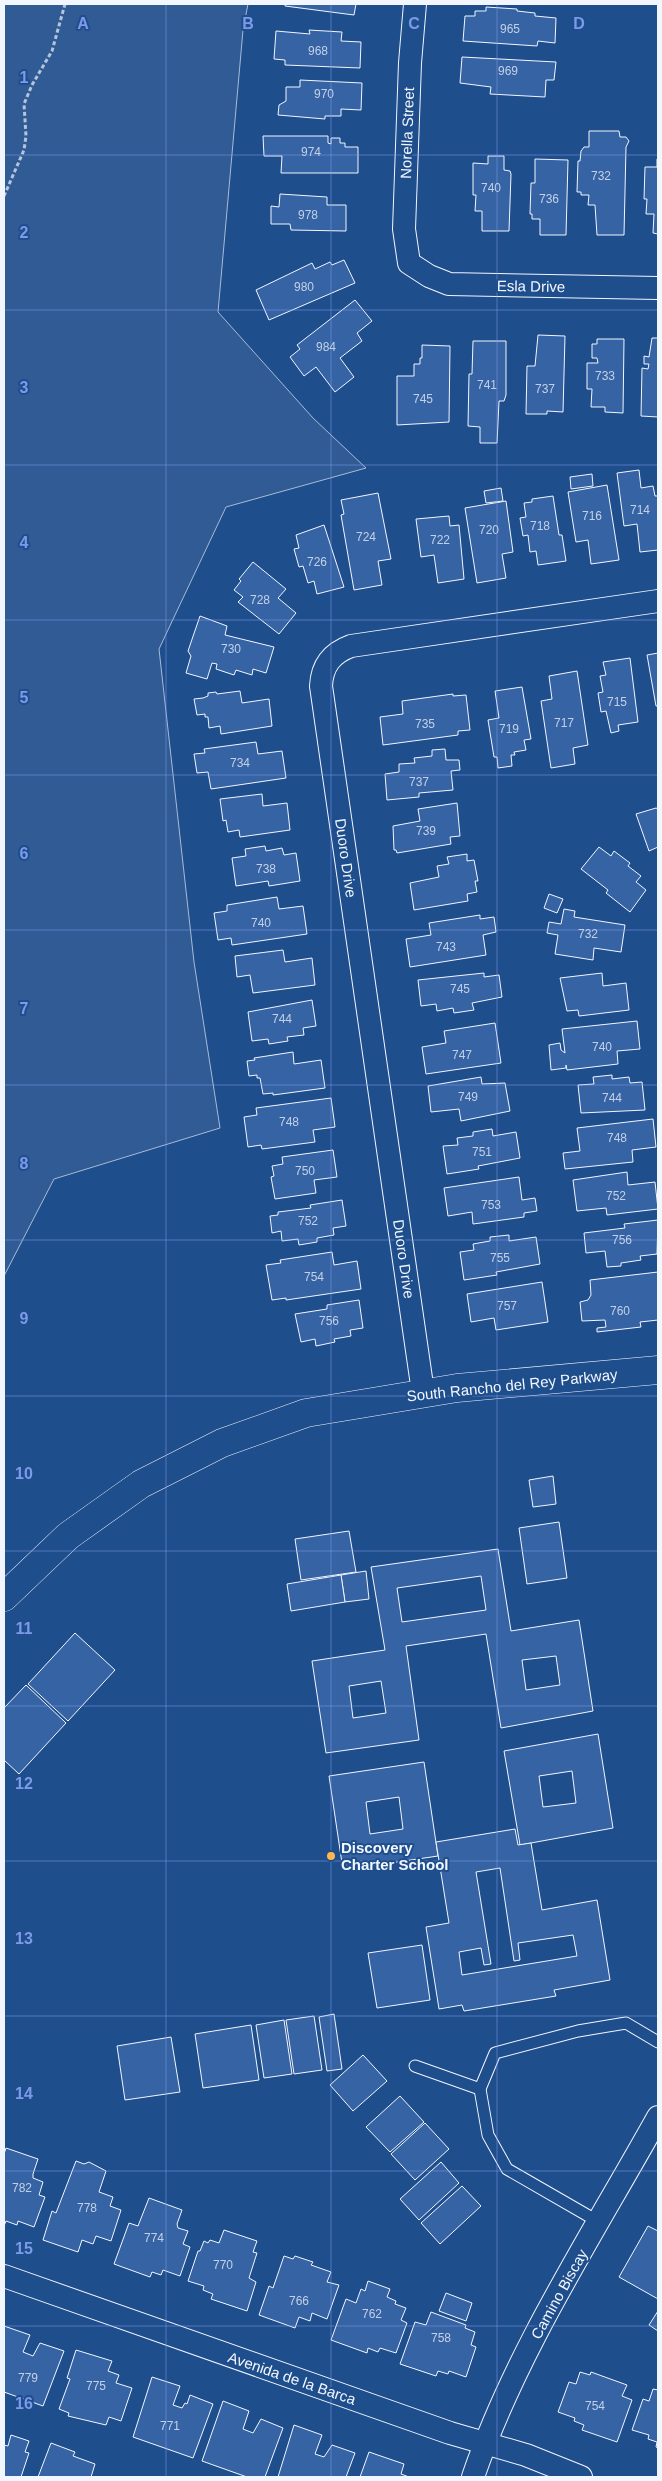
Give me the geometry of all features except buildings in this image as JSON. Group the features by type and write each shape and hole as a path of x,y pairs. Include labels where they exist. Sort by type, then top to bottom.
{"street":[{"name":"Norella Street","path":"409,263 404,229 410,63 415,4"},
{"name":"Esla Drive","path":"409,263 429,276 449,284 658,288"},
{"name":"Duoro Drive","path":"423,1392 321,686 322,675 333,655 352,646 658,601"},
{"name":"South Rancho del Rey Parkway","path":"4,1597 68,1536 141,1484 222,1443 306,1413 423,1392 658,1370"},
{"name":"Camino Biscay","path":"473,2477 484,2443 532,2342 599,2222 655,2131"},
{"name":"Avenida de la Barca","path":"4,2276 450,2433 526,2455 581,2477"}],"lane":[{"path":"599,2222 507,2169 488,2135 480,2089 495,2052 540,2040 578,2031 626,2024 658,2042"},
{"path":"415,2066 480,2089"}],"path":[{"path":"4,196 18,168 24,150 26,136 24,104 32,85 52,51 65,4"}],"shaded area":[{"path":"4,4 248,4 243,30 218,312 313,418 366,468 226,507 159,649 194,962 220,1128 54,1179 4,1276"}],"place":[{"name":"Discovery Charter School","path":"331,1856"}]}
